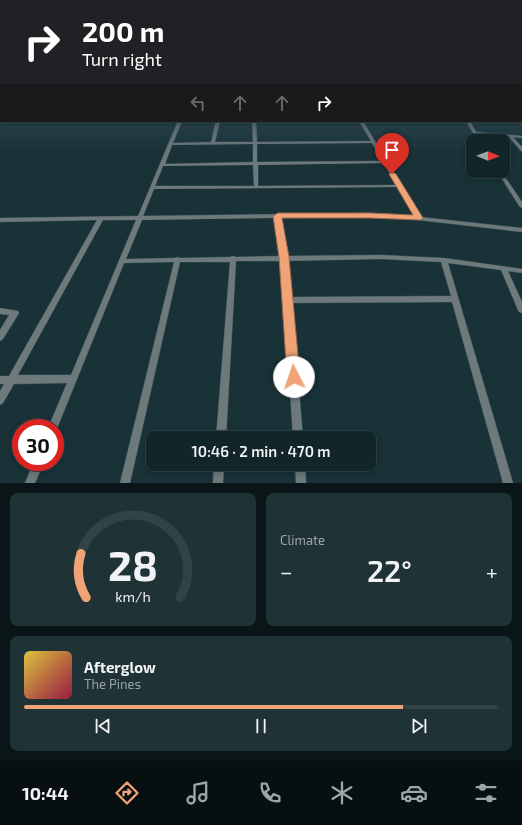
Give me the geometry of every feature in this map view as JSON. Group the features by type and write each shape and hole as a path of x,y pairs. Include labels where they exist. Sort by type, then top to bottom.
{"street":[{"path":"57,419 180,122"},
{"path":"214,144 218,122"},
{"path":"254,122 256,187"},
{"path":"362,122 418,218"},
{"path":"469,122 475,133 487,134"},
{"path":"510,136 522,137"},
{"path":"510,136 522,150"},
{"path":"171,144 373,142"},
{"path":"162,165 385,162"},
{"path":"504,178 522,206"},
{"path":"152,188 400,186"},
{"path":"0,220 100,220 370,215 418,218 522,230"},
{"path":"278,216 288,300 297,431"},
{"path":"0,400 100,220"},
{"path":"122,261 382,256 444,260 522,271"},
{"path":"221,431 233,258"},
{"path":"125,483 178,259"},
{"path":"444,260 508,483"},
{"path":"502,268 522,310"},
{"path":"288,300 455,299"},
{"path":"0,311 15,313 0,337"},
{"path":"0,380 74,379"},
{"path":"30,483 35,471"},
{"path":"218,483 219,471"},
{"path":"300,471 301,483"}],"route":[{"path":"294,377 284,257 278,216 370,215 418,218 392,174"}]}
